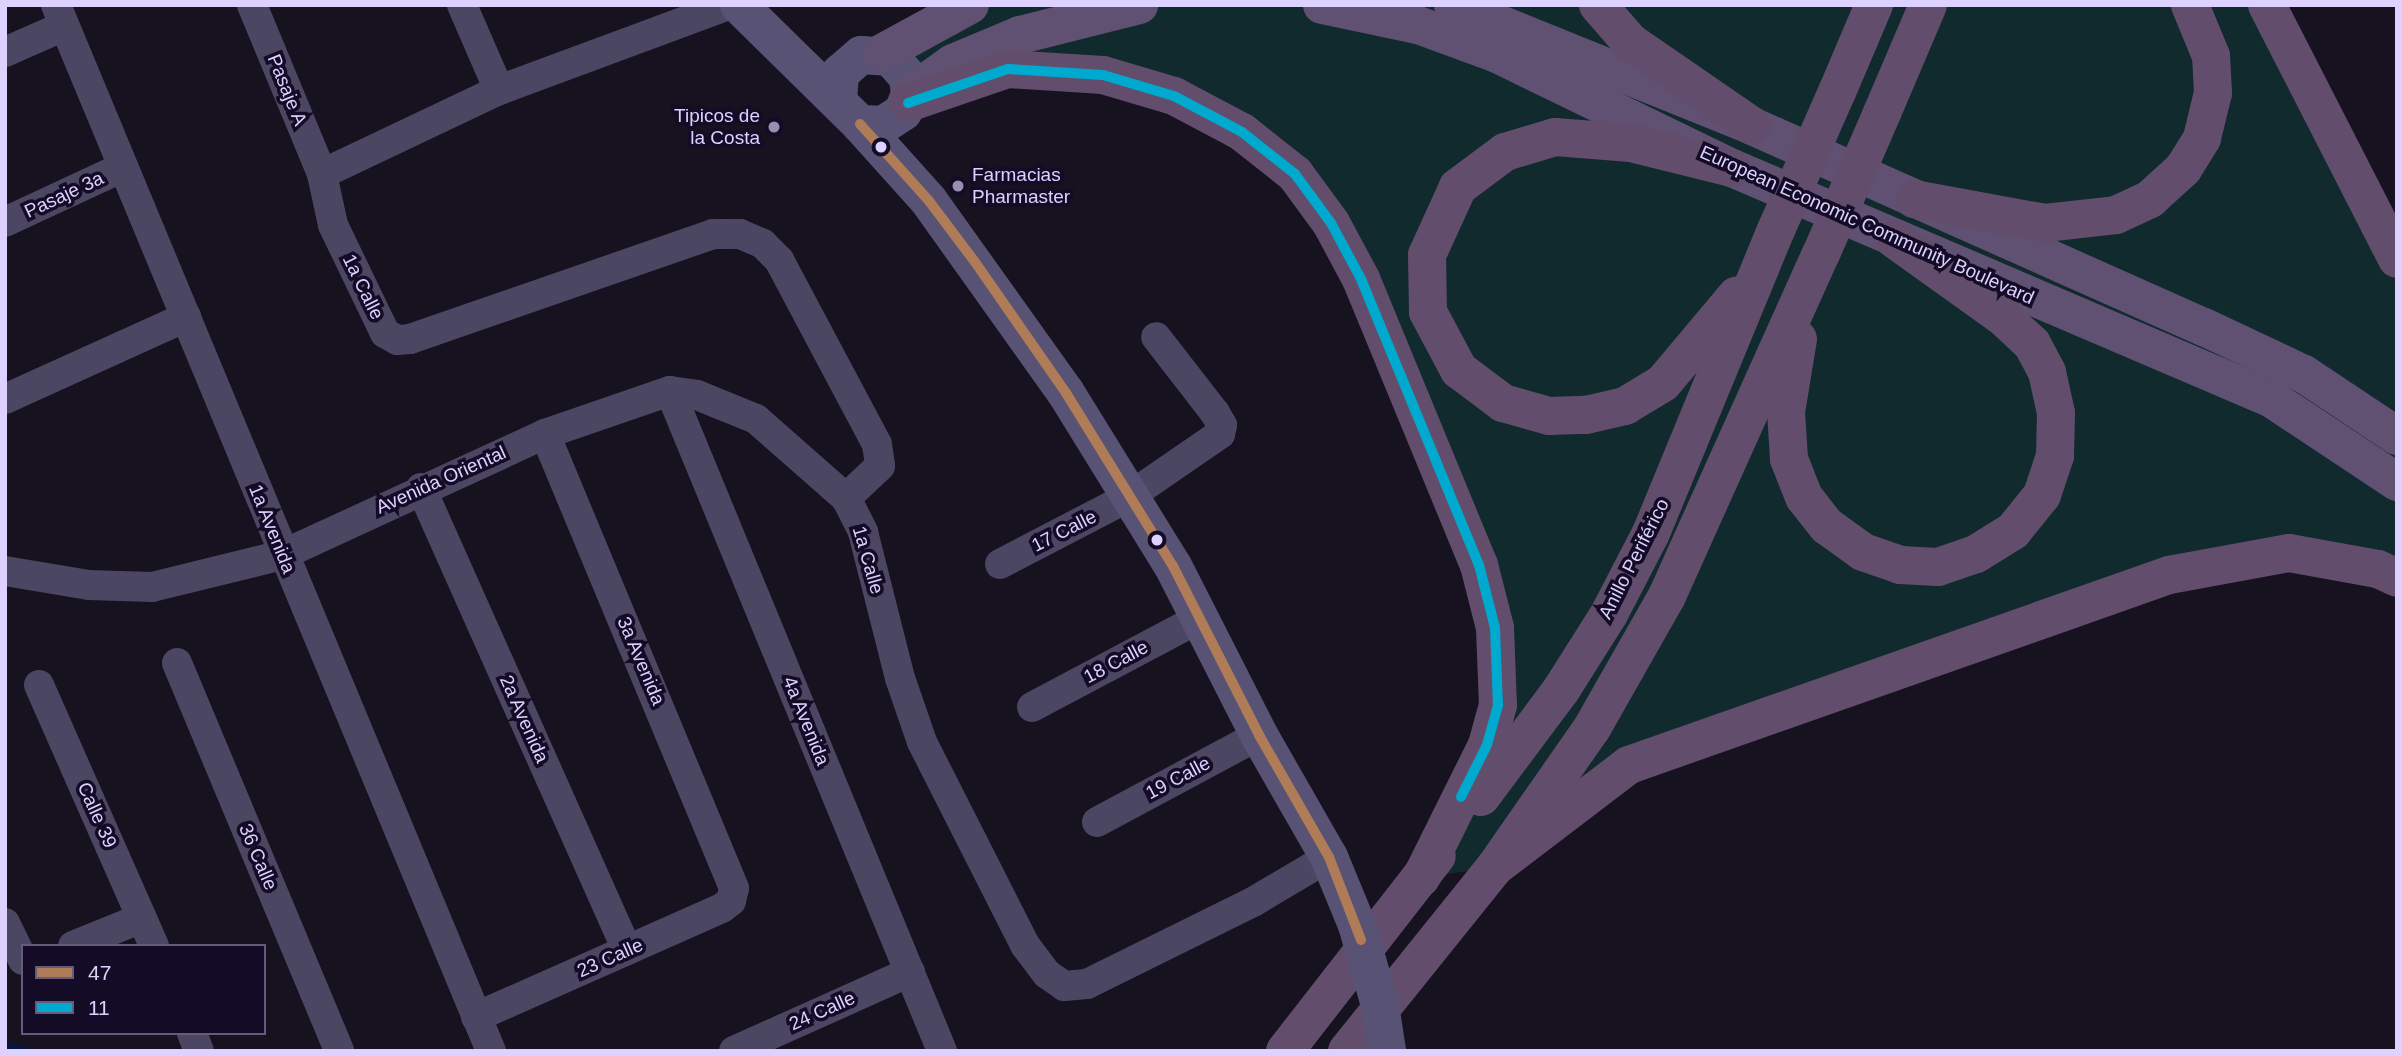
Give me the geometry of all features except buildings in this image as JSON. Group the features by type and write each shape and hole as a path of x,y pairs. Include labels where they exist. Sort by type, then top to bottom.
{"highway":[{"path":"1598,5 1630,42 1752,126"},
{"path":"1347,1051 1495,867 1592,728 1667,596 1814,271 1928,5"},
{"path":"1899,77 1953,5"},
{"path":"1914,199 2045,223 2116,215 2150,199 2183,169 2202,138 2213,93 2211,56 2190,5"},
{"path":"2267,5 2397,259"},
{"name":"Anillo Periférico","path":"1285,1051 1421,878 1561,690 1609,614 1651,533 1776,230 1837,92 1865,15"},
{"path":"907,103 1008,69 1103,75 1174,96 1242,132 1295,174 1331,223 1361,279 1479,565 1495,628 1498,705 1487,745 1421,878"},
{"path":"1732,169 1631,143 1581,139 1555,138 1505,152 1458,187 1427,256 1428,312 1459,370 1503,403 1549,416 1586,415 1625,406 1663,383 1760,268"},
{"path":"1814,271 1786,412 1789,459 1804,497 1827,526 1875,556 1900,565 1938,567 1976,554 2013,531 2042,495 2055,456 2056,413 2047,372 2032,344 2003,317 1894,239"},
{"path":"1495,867 1629,765 2169,575 2289,553 2378,569 2397,578"}],"main road":[{"path":"849,113 840,73 871,54 970,5"},
{"path":"849,113 883,125 953,62 1020,35 1139,5"},
{"name":"European Economic Community Boulevard","path":"1322,5 1418,25 1495,53 1732,169 2272,399 2397,481"},
{"path":"1453,5 1752,126 2304,374 2397,436"},
{"path":"752,16 871,54 904,68 907,103 929,201"},
{"path":"752,16 849,113 929,201 1066,393 1127,498 1173,566 1259,735 1329,857 1357,925 1380,1005 1387,1051"}],"street":[{"name":"Pasaje A","path":"252,5 322,174"},
{"path":"462,5 499,90"},
{"path":"322,174 499,90 729,5"},
{"path":"5,52 60,16"},
{"name":"1a Avenida","path":"60,16 282,555 491,1051"},
{"name":"Pasaje 3a","path":"5,222 123,167"},
{"name":"1a Calle","path":"322,174 333,225 385,333 397,340 713,234 740,234 764,244 779,260 882,457 874,474 846,498 863,532 900,678 922,742 1025,945 1046,974 1064,986 1087,984 1253,902 1329,857"},
{"path":"5,399 186,317"},
{"name":"17 Calle","path":"1000,564 1127,498 1220,434 1222,425 1215,413 1156,337"},
{"path":"670,391 723,402 756,419 846,498"},
{"name":"Avenida Oriental","path":"5,571 89,585 152,587 282,555 421,488 545,433 670,391"},
{"name":"4a Avenida","path":"670,391 942,1051"},
{"name":"3a Avenida","path":"545,433 734,888"},
{"name":"2a Avenida","path":"421,488 627,950"},
{"name":"18 Calle","path":"1032,707 1200,618"},
{"name":"36 Calle","path":"177,663 339,1051"},
{"name":"Calle 39","path":"39,685 153,944"},
{"name":"19 Calle","path":"1097,822 1259,735"},
{"name":"23 Calle","path":"476,1017 722,908 731,901 734,888"},
{"path":"79,944 142,918"},
{"path":"5,923 21,956"},
{"path":"5,974 21,967"},
{"name":"24 Calle","path":"734,1051 910,972"}],"green space":[{"path":"970,5 2267,5 2397,257 2397,578 2289,553 1629,765 1495,867 1421,878 1487,745 1495,628 1331,223 1174,96 898,62"}],"waterway":[{"path":"5,1045 28,1051"}],"transit line":[{"name":"11","path":"908,103 1008,69 1103,75 1174,96 1242,132 1295,174 1331,223 1361,279 1479,565 1495,628 1498,705 1487,745 1461,797"},
{"name":"47","path":"860,124 929,201 975,262 1066,393 1173,566 1259,735 1329,857 1361,940"}],"place":[{"name":"Tipicos de la Costa","path":"774,127"},
{"name":"Farmacias Pharmaster","path":"958,186"}]}
